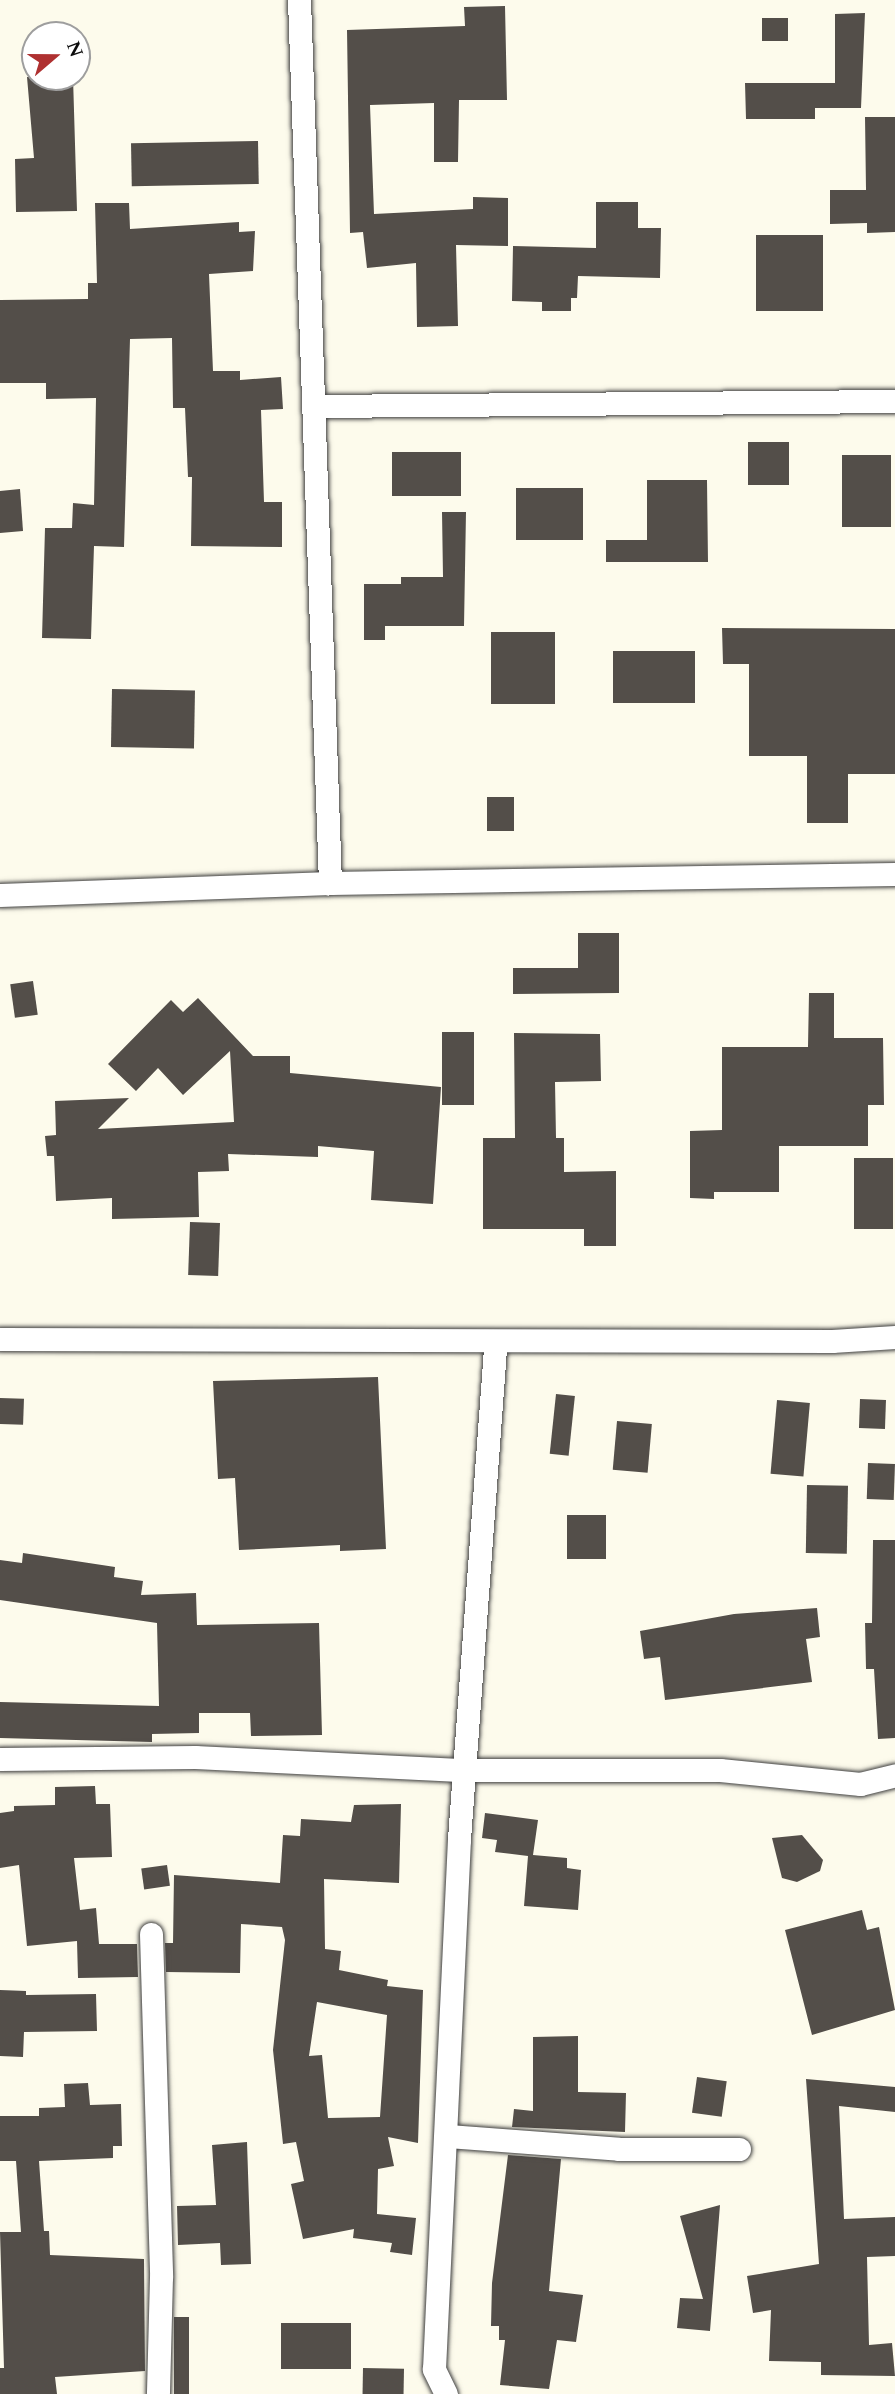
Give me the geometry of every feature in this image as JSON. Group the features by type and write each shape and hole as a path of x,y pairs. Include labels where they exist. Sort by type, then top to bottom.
{"street":[{"path":"299,0 330,883"},
{"path":"314,406 895,401"},
{"path":"0,895 330,883 895,874"},
{"path":"0,1339 832,1341 895,1337"},
{"path":"446,2394 434,2369 465,1770 496,1341"},
{"path":"0,1759 195,1757 465,1770 720,1770 860,1784 895,1776"},
{"path":"151,1934 161,2277 158,2394"},
{"path":"448,2136 568,2147 739,2149"}],"building":[{"path":"505,6 507,100 459,100 458,162 434,162 434,103 370,105 374,214 473,209 473,197 508,198 508,246 456,245 458,326 417,327 416,263 367,268 363,232 350,233 347,30 465,26 464,7"},
{"path":"865,13 861,108 815,108 815,119 746,119 745,83 835,83 835,14"},
{"path":"762,18 788,18 788,41 762,41"},
{"path":"28,91 73,91 77,211 16,212 15,159 34,158"},
{"path":"865,117 895,117 895,232 867,233 867,223 830,224 830,190 866,190"},
{"path":"258,141 259,184 132,186 131,143"},
{"path":"596,202 638,202 638,228 661,228 660,278 578,276 577,298 571,298 571,311 542,311 542,302 512,301 513,246 596,248"},
{"path":"95,203 129,203 130,229 239,222 239,232 255,231 253,271 209,274 213,371 240,371 240,380 281,377 283,409 261,410 264,502 282,502 282,547 191,546 192,477 188,477 185,408 173,408 172,338 130,339 124,547 94,546 91,639 42,638 45,528 72,528 73,503 94,505 96,398 46,399 46,383 0,383 0,300 88,299 88,283 97,283"},
{"path":"756,235 823,235 823,311 756,311"},
{"path":"748,442 789,442 789,485 748,485"},
{"path":"392,452 461,452 461,496 392,496"},
{"path":"842,455 891,455 891,527 842,527"},
{"path":"647,480 707,480 708,562 606,562 606,540 647,540"},
{"path":"516,488 583,488 583,540 516,540"},
{"path":"20,489 23,531 0,533 0,491"},
{"path":"442,512 466,512 464,626 385,626 385,640 364,640 364,584 401,584 401,577 443,577"},
{"path":"722,628 895,629 895,774 848,774 848,823 807,823 807,756 749,756 749,664 723,664"},
{"path":"491,632 555,632 555,704 491,704"},
{"path":"613,651 695,651 695,703 613,703"},
{"path":"112,689 195,690 194,748 111,747"},
{"path":"487,797 514,797 514,831 487,831"},
{"path":"578,933 619,933 619,993 513,994 513,968 578,968"},
{"path":"33,981 38,1015 15,1018 10,984"},
{"path":"809,993 834,993 834,1038 883,1038 884,1105 868,1105 868,1146 779,1146 779,1192 714,1192 714,1199 690,1198 690,1131 722,1130 722,1047 808,1047"},
{"path":"198,998 253,1056 290,1056 290,1073 441,1087 433,1204 371,1200 374,1151 318,1146 318,1157 228,1154 229,1171 198,1172 199,1217 112,1219 112,1198 56,1201 54,1156 47,1156 45,1136 56,1135 55,1101 129,1098 98,1129 234,1122 230,1051 183,1095 158,1068 136,1091 108,1064 171,1000 183,1012"},
{"path":"442,1032 474,1032 474,1105 442,1105"},
{"path":"514,1033 600,1034 601,1081 555,1082 556,1138 564,1138 564,1172 616,1171 616,1246 584,1246 584,1229 483,1229 483,1138 515,1138"},
{"path":"854,1158 893,1158 893,1229 854,1229"},
{"path":"190,1222 220,1223 218,1276 188,1275"},
{"path":"378,1377 386,1549 340,1551 340,1545 239,1550 235,1478 218,1479 213,1381"},
{"path":"556,1394 575,1396 569,1456 550,1454"},
{"path":"0,1398 24,1399 23,1425 0,1424"},
{"path":"860,1399 886,1400 885,1429 859,1428"},
{"path":"777,1400 810,1403 803,1477 771,1474"},
{"path":"617,1421 652,1424 648,1473 613,1470"},
{"path":"868,1463 895,1464 894,1500 867,1499"},
{"path":"807,1485 848,1486 847,1554 806,1553"},
{"path":"567,1515 606,1515 606,1559 567,1559"},
{"path":"873,1540 895,1540 895,1738 878,1739 874,1669 866,1669 865,1623 872,1623"},
{"path":"23,1553 115,1567 114,1577 143,1581 141,1595 196,1593 197,1625 319,1623 322,1735 251,1736 250,1713 199,1713 199,1733 152,1734 152,1742 0,1738 0,1702 159,1706 157,1623 0,1600 0,1560 22,1563"},
{"path":"817,1608 820,1637 806,1639 812,1682 665,1700 660,1657 644,1659 640,1631 734,1614"},
{"path":"95,1786 96,1804 110,1804 112,1857 74,1858 80,1910 96,1908 99,1944 137,1944 138,1977 78,1978 77,1941 27,1946 19,1865 0,1868 0,1813 14,1811 14,1806 55,1805 55,1787"},
{"path":"401,1804 399,1883 324,1879 325,1949 341,1951 339,1970 388,1980 387,1986 423,1990 418,2143 388,2137 394,2166 378,2169 377,2214 416,2218 412,2255 390,2252 392,2243 353,2238 354,2229 303,2239 291,2184 304,2181 296,2142 283,2144 273,2050 285,1940 282,1927 241,1924 240,1973 166,1972 165,1943 173,1943 174,1875 280,1883 283,1835 300,1836 301,1819 351,1822 354,1805","holes":["317,2002 387,2015 380,2117 328,2118 322,2055 309,2056"]},
{"path":"485,1813 538,1820 533,1855 567,1858 567,1868 581,1870 578,1910 524,1906 528,1856 495,1852 497,1840 482,1838"},
{"path":"802,1835 823,1860 820,1871 797,1882 782,1878 772,1838"},
{"path":"167,1865 170,1886 144,1889 141,1869"},
{"path":"862,1910 867,1930 879,1927 895,2010 812,2035 785,1930"},
{"path":"0,1990 26,1991 26,1995 96,1994 97,2031 24,2032 23,2057 0,2056"},
{"path":"578,2036 578,2092 626,2093 625,2132 512,2127 514,2109 533,2111 533,2037"},
{"path":"697,2077 727,2081 722,2117 692,2113"},
{"path":"806,2079 895,2087 895,2112 839,2106 844,2219 895,2217 895,2256 867,2257 869,2345 892,2343 895,2376 821,2375 821,2362 769,2361 771,2310 753,2313 747,2276 819,2264"},
{"path":"88,2083 90,2105 121,2104 122,2146 113,2146 113,2158 39,2161 44,2231 49,2231 50,2255 144,2259 145,2371 55,2377 57,2394 0,2394 0,2368 4,2368 0,2232 21,2232 16,2161 0,2161 0,2116 39,2116 39,2108 65,2107 64,2084"},
{"path":"247,2142 251,2264 221,2265 220,2243 178,2245 177,2206 216,2205 212,2145"},
{"path":"508,2155 561,2159 549,2291 583,2295 576,2342 557,2340 549,2389 500,2385 505,2340 499,2340 499,2326 491,2326 492,2283"},
{"path":"720,2205 710,2331 677,2328 680,2298 703,2299 680,2216"},
{"path":"174,2317 189,2317 189,2394 174,2394"},
{"path":"281,2323 351,2323 351,2369 281,2369"},
{"path":"363,2368 404,2369 404,2394 363,2394"}]}
